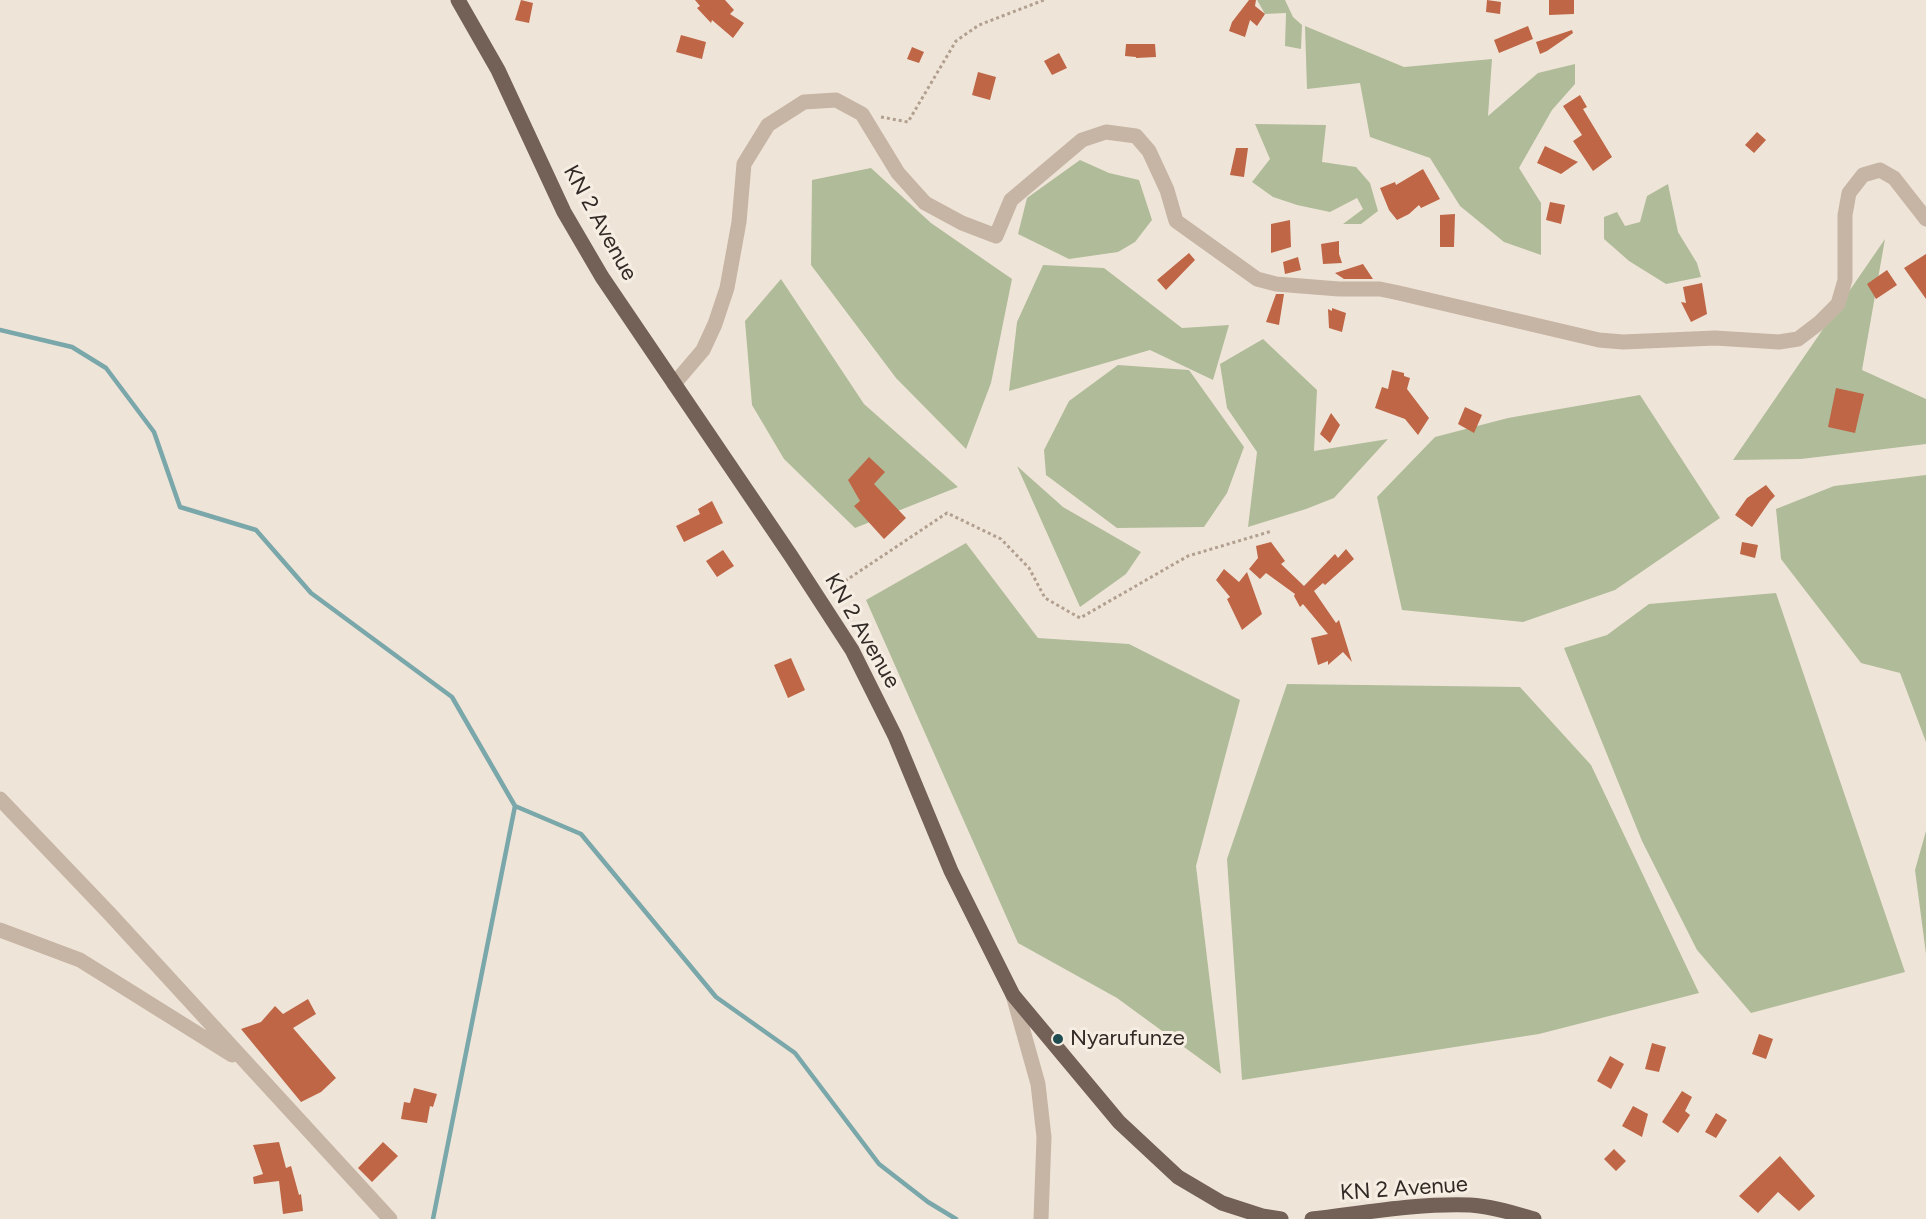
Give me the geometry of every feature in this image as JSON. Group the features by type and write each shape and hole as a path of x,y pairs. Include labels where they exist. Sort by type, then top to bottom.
{"main road":[{"name":"KN 2 Avenue","path":"458,0 498,70 564,212 602,277 852,650 895,736 951,872 1013,995 1119,1122 1178,1176 1222,1203 1262,1216 1281,1219"},
{"name":"KN 2 Avenue","path":"1312,1219 1419,1207 1471,1205 1534,1219"}],"street":[{"path":"674,384 704,350 727,288 739,222 744,164 768,125 804,102 836,100 862,114 898,173 925,203 962,223 996,236 1011,200 1082,140 1106,132 1136,136 1149,151 1167,190 1176,221 1257,279 1276,284 1389,291 1607,341 1715,338 1779,342 1798,339 1838,304 1845,280 1845,214 1849,193 1863,175 1880,171 1894,178 1926,219"},
{"path":"0,799 109,913 390,1219"},
{"path":"0,930 80,960 249,1066"},
{"path":"1013,995 1038,1084 1044,1137 1041,1219"}],"path":[{"path":"862,114 908,122 956,41 979,25 1044,0"},
{"path":"819,599 946,513 1001,539 1029,568 1045,598 1080,618 1188,556 1272,531"}],"green space":[{"path":"1257,0 1285,0 1293,17 1302,25 1301,49 1285,46 1286,13 1265,14"},
{"path":"1305,26 1404,67 1492,59 1488,116 1538,73 1575,64 1575,84 1552,110 1519,168 1541,203 1541,255 1504,242 1460,206 1430,158 1370,137 1360,83 1307,89"},
{"path":"1255,124 1326,125 1322,162 1356,167 1370,183 1378,211 1361,224 1343,224 1363,209 1357,198 1330,212 1273,197 1252,182 1270,159"},
{"path":"1080,160 1109,173 1139,180 1152,220 1135,242 1118,252 1069,259 1018,234 1027,198"},
{"path":"871,168 931,223 1012,279 991,383 966,449 896,378 811,265 812,180"},
{"path":"1668,184 1678,232 1697,263 1701,277 1666,284 1629,261 1604,239 1604,217 1617,212 1625,226 1640,222 1647,196"},
{"path":"1885,239 1862,370 1926,399 1926,444 1801,459 1733,460"},
{"path":"1043,265 1104,268 1182,328 1229,325 1213,380 1150,350 1009,391 1017,322"},
{"path":"781,279 864,404 958,487 855,528 784,459 752,405 745,321"},
{"path":"1263,339 1317,390 1314,451 1388,439 1334,498 1248,527 1257,452 1227,408 1220,364"},
{"path":"1118,365 1189,370 1244,447 1227,493 1204,527 1117,528 1046,475 1044,450 1069,401"},
{"path":"1640,395 1720,518 1615,590 1523,622 1402,610 1377,497 1435,437 1508,418"},
{"path":"1017,466 1063,507 1141,552 1126,574 1080,607"},
{"path":"1926,475 1926,742 1900,673 1861,663 1781,559 1776,509 1834,486"},
{"path":"966,543 1038,638 1129,644 1240,700 1196,866 1221,1074 1117,998 1018,943 866,600"},
{"path":"1776,593 1905,972 1751,1013 1697,950 1642,841 1564,648 1607,635 1649,604"},
{"path":"1287,684 1520,687 1591,765 1699,993 1539,1034 1242,1080 1227,859"},
{"path":"1926,831 1926,954 1915,870"}],"building":[{"path":"521,0 533,3 529,23 515,20"},
{"path":"695,0 725,0 734,10 730,14 744,23 733,38 712,20 711,23 697,8 700,6"},
{"path":"1249,0 1256,0 1255,6 1265,14 1257,26 1250,20 1245,37 1229,31 1232,22"},
{"path":"1487,0 1501,2 1500,14 1486,12"},
{"path":"1549,0 1574,0 1574,14 1549,15"},
{"path":"1528,26 1533,39 1499,53 1494,40"},
{"path":"1572,30 1573,33 1540,54 1536,42"},
{"path":"681,35 706,42 702,59 676,52"},
{"path":"1126,44 1155,44 1156,57 1125,56"},
{"path":"912,47 924,52 919,63 907,59"},
{"path":"1059,53 1067,68 1052,75 1044,61"},
{"path":"978,72 996,77 990,100 972,95"},
{"path":"1580,95 1587,107 1583,109 1612,157 1593,171 1573,141 1582,135 1563,106"},
{"path":"1757,132 1766,140 1754,153 1745,145"},
{"path":"1545,146 1578,162 1561,174 1537,163"},
{"path":"1236,148 1248,148 1244,177 1230,175"},
{"path":"1423,169 1440,199 1421,208 1419,205 1409,214 1397,220 1389,210 1380,188 1395,182 1396,185"},
{"path":"1550,202 1565,205 1561,224 1546,220"},
{"path":"1455,214 1454,247 1440,247 1440,215"},
{"path":"1290,220 1291,247 1271,253 1271,224"},
{"path":"1339,241 1342,263 1323,264 1321,244"},
{"path":"1189,253 1195,260 1166,290 1157,280"},
{"path":"1926,254 1926,299 1904,268"},
{"path":"1298,257 1301,270 1285,274 1283,262"},
{"path":"1363,264 1373,279 1344,279 1335,273"},
{"path":"1887,270 1897,285 1876,299 1867,284"},
{"path":"1702,283 1707,314 1691,322 1681,302 1686,303 1683,287"},
{"path":"1276,294 1284,294 1279,325 1266,322"},
{"path":"1332,308 1346,313 1342,332 1329,328 1328,309 1332,311"},
{"path":"1392,370 1404,373 1404,376 1410,378 1407,389 1429,418 1418,435 1405,419 1375,408 1382,387 1388,389"},
{"path":"1836,388 1864,394 1855,433 1828,427"},
{"path":"1465,407 1482,415 1474,433 1458,424"},
{"path":"1331,413 1340,425 1330,443 1320,434"},
{"path":"869,457 885,472 874,484 906,518 884,539 854,506 860,501 848,480"},
{"path":"1766,485 1775,496 1752,527 1735,515 1747,498"},
{"path":"712,501 723,523 684,542 676,526 700,514 698,509"},
{"path":"1271,542 1285,561 1281,564 1304,586 1335,554 1338,558 1346,549 1354,559 1325,585 1323,583 1314,591 1336,623 1339,620 1352,662 1343,652 1328,665 1328,661 1318,665 1311,638 1328,634 1303,604 1300,607 1295,594 1266,573 1260,579 1249,569 1258,558 1256,546"},
{"path":"1742,542 1758,545 1755,558 1740,554"},
{"path":"723,550 734,566 717,577 706,561"},
{"path":"1224,569 1239,582 1247,572 1262,614 1242,630 1227,599 1230,597 1216,580"},
{"path":"791,658 805,690 788,698 774,665"},
{"path":"308,999 316,1014 293,1028 336,1078 321,1092 301,1102 241,1029 261,1022 275,1006 283,1014"},
{"path":"1759,1034 1773,1039 1766,1059 1752,1054"},
{"path":"1652,1043 1666,1047 1659,1072 1645,1069"},
{"path":"1610,1056 1624,1064 1611,1089 1597,1081"},
{"path":"414,1088 437,1094 433,1107 430,1106 427,1123 401,1119 404,1102 410,1103"},
{"path":"1682,1091 1692,1097 1685,1111 1690,1115 1678,1133 1662,1122"},
{"path":"1633,1106 1648,1114 1642,1137 1622,1126"},
{"path":"1716,1113 1727,1120 1716,1138 1705,1132"},
{"path":"279,1142 286,1168 291,1166 299,1195 301,1194 303,1211 283,1214 279,1181 254,1184 253,1177 263,1174 253,1145"},
{"path":"383,1142 398,1156 372,1182 358,1168"},
{"path":"1614,1149 1626,1161 1616,1171 1604,1159"},
{"path":"1780,1156 1815,1196 1799,1211 1778,1192 1758,1213 1739,1196"}],"waterway":[{"path":"0,330 72,347 106,368 154,432 180,507 256,530 311,593 452,697 515,806 433,1219"},
{"path":"515,806 581,834 716,997 795,1053 879,1164 928,1202 956,1219"}],"place":[{"name":"Nyarufunze","path":"1058,1039"}]}
